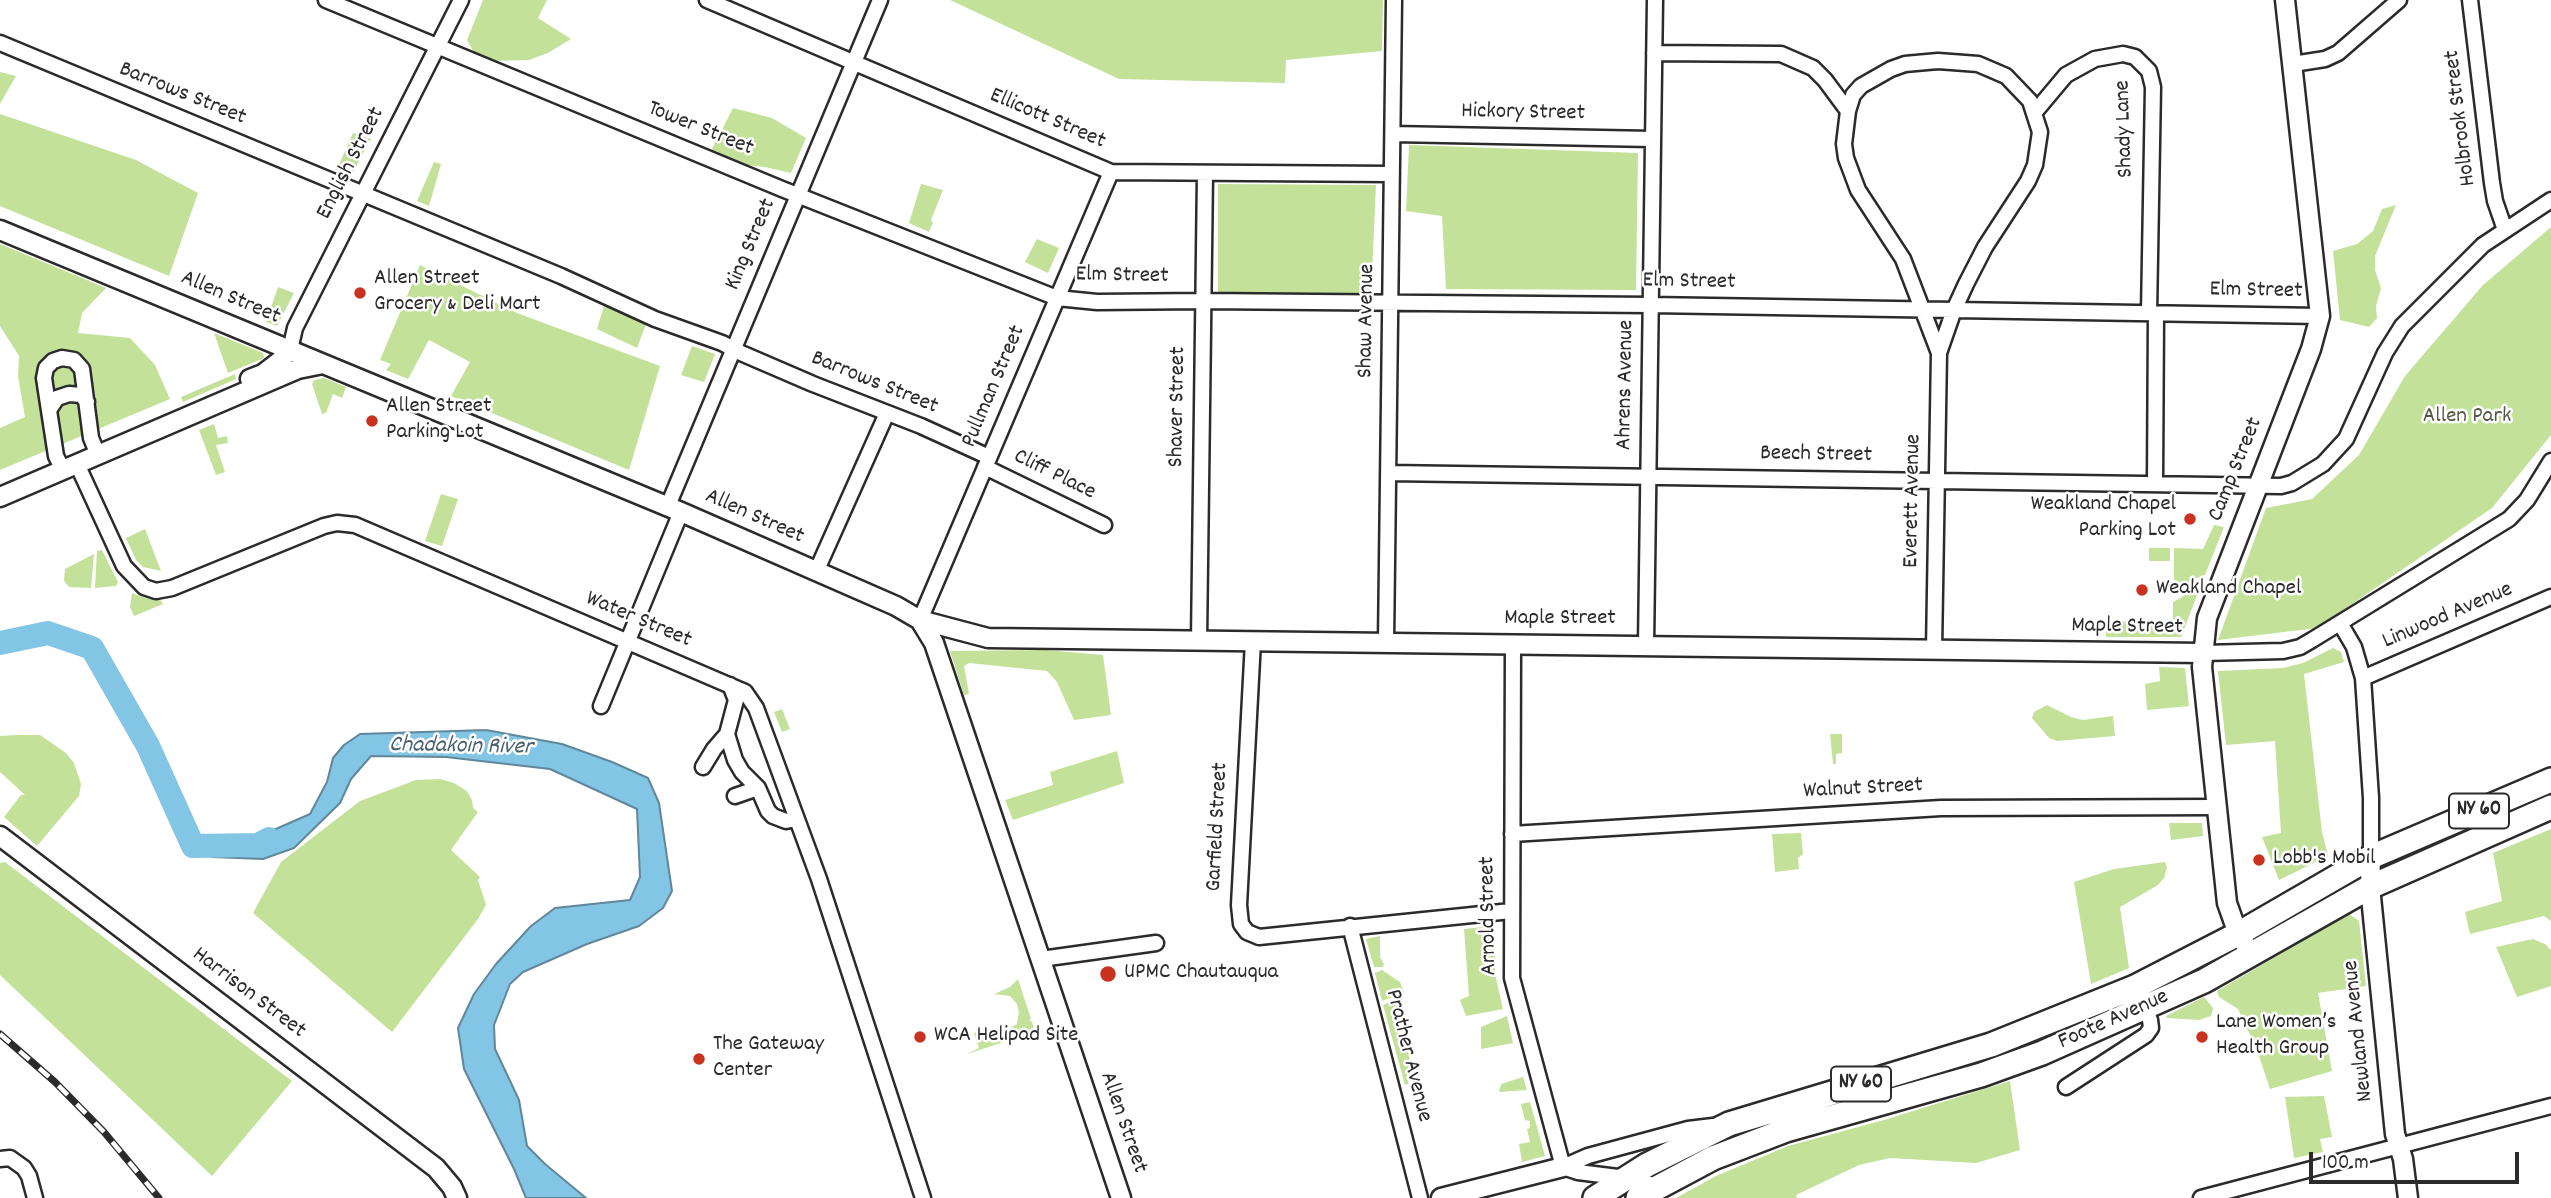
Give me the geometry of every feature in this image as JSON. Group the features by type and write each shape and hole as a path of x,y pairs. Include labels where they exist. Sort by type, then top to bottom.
{"highway":[{"name":"Foote Avenue","path":"1595,1198 1651,1163 1729,1125 1991,1045 2135,987 2238,934 2371,857 2551,780"},
{"name":"Foote Avenue","path":"1648,1192 1713,1158 1786,1130 1981,1075 2042,1053 2204,981 2370,887 2551,807"}],"street":[{"name":"Tower Street","path":"327,0 798,195 1057,298"},
{"name":"English Street","path":"289,350 295,328 460,0"},
{"name":"Ellicott Street","path":"707,0 1111,172 1392,174"},
{"name":"King Street","path":"601,706 628,641 732,348 880,0"},
{"name":"Shaw Avenue","path":"1386,642 1394,0"},
{"name":"Ahrens Avenue","path":"1646,645 1655,0"},
{"name":"Camp Street","path":"2252,954 2238,934 2227,903 2202,667 2207,618 2311,349 2320,316 2285,0"},
{"path":"2293,64 2325,59 2338,53 2399,0"},
{"name":"Holbrook Street","path":"2470,0 2493,192 2505,230"},
{"name":"Barrows Street","path":"0,43 561,276 655,319 887,413 987,462"},
{"path":"1654,53 1781,54 1813,68 1848,111"},
{"name":"Shady Lane","path":"2035,112 2067,75 2095,59 2123,54 2135,57 2149,71 2152,87 2155,483"},
{"path":"1938,61 1978,64 2006,76 2026,96 2035,112 2040,132 2035,165 2021,195 1985,247 1954,310 1939,353 1903,259 1858,190 1850,172 1844,144 1853,95 1874,78 1905,64 1938,61"},
{"name":"Hickory Street","path":"1392,134 1652,139"},
{"name":"Pullman Street","path":"920,620 1111,172"},
{"name":"Shaver Street","path":"1199,641 1205,174"},
{"name":"Beech Street","path":"1388,473 2281,486 2312,472 2336,452 2354,423 2393,338 2465,261 2491,238 2551,200"},
{"name":"Allen Street","path":"0,230 674,510 896,606 920,620 934,643 1121,1198"},
{"name":"Elm Street","path":"1057,298 1097,302 1651,305 2320,316"},
{"path":"280,377 289,350"},
{"path":"232,399 232,387 262,374 280,361 289,350"},
{"name":"Everett Avenue","path":"1934,650 1939,353"},
{"path":"70,467 56,456 44,372 50,363 62,358 74,360 82,369 91,438 98,455"},
{"path":"0,497 298,369 324,363"},
{"path":"49,410 57,398 69,394 81,395 88,402"},
{"path":"816,572 887,413"},
{"path":"2203,653 2283,651 2300,646 2509,519 2527,500 2551,461"},
{"name":"Cliff Place","path":"987,462 1104,525"},
{"name":"Water Street","path":"70,467 124,566 144,587 156,591 172,588 324,526 337,523 355,526 745,692 750,698 818,879 923,1198"},
{"name":"Linwood Avenue","path":"2363,678 2551,597"},
{"name":"Maple Street","path":"920,620 988,638 1386,642 1513,651 1646,645 2203,653"},
{"path":"2340,623 2354,647 2363,678 2371,799 2371,857"},
{"name":"Garfield Street","path":"1253,641 1239,905 1241,924 1247,932 1259,937 1350,926"},
{"name":"Arnold Street","path":"1513,651 1511,978 1563,1167"},
{"path":"703,767 727,734 736,699 730,685"},
{"path":"727,734 735,760 742,772 758,788 768,811 786,821 796,819"},
{"path":"735,796 758,788"},
{"name":"Walnut Street","path":"1512,834 1941,808 2216,807"},
{"name":"Harrison Street","path":"0,836 436,1168 452,1187 457,1198"},
{"name":"Newland Avenue","path":"2371,857 2370,887 2395,1134 2403,1159 2408,1198"},
{"path":"1350,926 1511,911"},
{"name":"Prather Avenue","path":"1350,926 1420,1198"},
{"path":"1041,959 1156,943"},
{"path":"2066,1087 2146,1035 2151,1026 2146,1008 2135,987"},
{"path":"2208,1197 2551,1106"},
{"name":"Foote Avenue","path":"1441,1198 1563,1167 1588,1156 1688,1129 1729,1125"},
{"path":"0,1159 10,1158 24,1168 35,1198"},
{"name":"Foote Avenue","path":"1563,1167 1577,1172 1626,1178 1648,1192"}],"green space":[{"path":"483,0 547,0 538,18 571,39 548,53 529,60 491,61 473,51 467,40"},
{"path":"950,0 1383,0 1382,51 1286,60 1285,83 1119,79"},
{"path":"0,72 16,76 0,104"},
{"path":"733,108 772,118 806,138 791,173 737,164 710,153"},
{"path":"0,114 136,160 198,193 169,276 0,206"},
{"path":"353,133 371,139 352,174 337,169"},
{"path":"1409,145 1638,153 1636,290 1446,289 1442,216 1406,211"},
{"path":"434,162 441,164 429,206 417,201"},
{"path":"921,184 943,190 929,232 909,223"},
{"path":"1218,184 1376,185 1371,295 1218,294"},
{"path":"2396,205 2375,256 2375,270 2381,288 2376,306 2377,318 2369,327 2340,320 2333,251 2357,244 2373,231 2382,209"},
{"name":"Allen Park","path":"2551,227 2551,435 2492,508 2317,628 2218,640 2266,508 2312,499 2359,455 2405,376 2483,285"},
{"path":"1037,239 1059,248 1048,273 1025,262"},
{"path":"0,244 106,288 82,313 78,333 130,338 155,365 170,399 0,470 0,428 25,417 18,376 19,356 0,326"},
{"path":"420,265 517,313 660,366 629,470 451,396 470,362 429,340 408,379 386,370 391,364 380,360"},
{"path":"278,287 294,293 277,326 266,322"},
{"path":"604,306 646,324 637,348 597,329"},
{"path":"214,333 263,353 264,358 228,373"},
{"path":"692,346 715,354 704,382 681,375"},
{"path":"235,374 236,379 183,402 181,397"},
{"path":"324,378 346,387 342,398 333,394 326,413 322,414 312,384 314,380"},
{"path":"214,424 218,438 227,436 228,443 216,445 225,472 216,475 199,430"},
{"path":"441,494 458,499 442,546 425,541"},
{"path":"2214,525 2224,527 2205,575 2191,580 2183,589 2174,579 2174,548 2203,549"},
{"path":"145,529 161,571 143,567 136,560 126,538"},
{"path":"2149,548 2170,548 2170,561 2149,561"},
{"path":"102,550 118,582 116,586 95,588 97,551"},
{"path":"94,554 91,588 69,587 64,581 65,569"},
{"path":"2203,580 2181,637 2106,637 2106,619 2173,628 2173,602"},
{"path":"132,593 148,599 159,598 163,604 134,616 130,607"},
{"path":"2333,648 2341,652 2344,662 2304,674 2322,832 2328,856 2279,880 2262,837 2281,833 2275,741 2226,745 2218,671 2283,668 2303,663"},
{"path":"1045,650 1103,655 1111,715 1074,720 1057,682 1047,671 969,663 964,666 969,694 964,695 950,651"},
{"path":"2159,667 2185,668 2189,706 2147,710 2145,684 2160,681"},
{"path":"2047,705 2083,720 2113,716 2115,736 2057,741 2049,738 2032,718 2034,712"},
{"path":"782,709 790,729 782,732 774,712"},
{"path":"1830,734 1842,734 1842,753 1836,754 1836,764 1833,764"},
{"path":"40,735 66,753 74,763 81,784 79,796 37,846 4,817 21,795 25,795 0,772 0,736"},
{"path":"1117,751 1124,783 1013,820 1005,800 1053,785 1050,772"},
{"path":"440,779 467,791 473,808 478,812 451,850 480,877 478,880 486,905 392,1032 253,913 281,862 360,801 416,780"},
{"path":"2169,823 2202,823 2203,836 2171,840"},
{"path":"2551,829 2551,921 2544,916 2470,934 2465,912 2502,901 2493,853"},
{"path":"1801,833 1803,854 1798,858 1799,869 1775,872 1772,834"},
{"path":"5,862 292,1081 212,1176 0,975 0,863"},
{"path":"2165,862 2167,867 2164,878 2158,885 2120,907 2129,968 2091,984 2074,882 2114,869"},
{"path":"2349,914 2359,921 2366,986 2318,993 2332,1071 2270,1089 2257,1050 2238,1009 2219,997 2217,991"},
{"path":"1494,926 1495,974 1503,1009 1466,1016 1460,1000 1469,996 1464,929"},
{"path":"1380,936 1380,957 1384,964 1383,967 1374,967 1366,939"},
{"path":"2533,939 2551,950 2551,986 2517,997 2496,947"},
{"path":"1382,970 1400,982 1404,992 1382,1001 1375,973"},
{"path":"1018,979 1035,1032 967,1054 979,1048 974,1033 984,1028 991,1034 1001,1033 1017,1024 1017,1004 1010,996 994,994 1010,987"},
{"path":"2204,997 2213,1008 2211,1016 2199,1020 2167,1018 2166,1016"},
{"path":"1395,999 1413,1072 1409,1074 1408,1084 1405,1085 1383,1005"},
{"path":"1507,1016 1513,1043 1481,1049 1481,1027"},
{"path":"1523,1077 1527,1090 1499,1092 1501,1084"},
{"path":"2010,1081 2020,1150 1976,1163 1890,1158 1859,1165 1796,1195 1797,1198 1676,1198 1716,1176 1788,1146"},
{"path":"2324,1096 2332,1137 2320,1139 2323,1152 2294,1158 2285,1097"},
{"path":"1530,1102 1545,1156 1522,1162 1519,1144 1530,1142 1527,1129 1530,1128 1530,1121 1525,1120 1521,1104"}],"water":[{"path":"486,730 562,744 612,762 648,778 659,803 672,891 663,908 639,926 587,944 523,972 510,984 494,1025 495,1049 519,1100 527,1146 586,1198 526,1198 464,1069 458,1028 474,994 496,964 531,926 555,908 630,900 640,877 637,809 550,769 446,757 371,756 351,779 340,803 294,848 263,859 212,857 310,814 327,782 333,758 344,745 360,734"}],"waterway":[{"name":"Chadakoin River","path":"0,643 48,633 92,648 148,746 193,846 258,845 269,839"}],"railway":[{"path":"0,1034 55,1082 104,1132 159,1198"}],"place":[{"name":"Allen Street Grocery & Deli Mart","path":"360,293"},
{"name":"Allen Street Parking Lot","path":"372,421"},
{"name":"Weakland Chapel Parking Lot","path":"2190,519"},
{"name":"Weakland Chapel","path":"2142,590"},
{"name":"Lobb's Mobil","path":"2259,860"},
{"name":"UPMC Chautauqua","path":"1108,974"},
{"name":"WCA Helipad Site","path":"920,1037"},
{"name":"Lane Women’s Health Group","path":"2202,1037"},
{"name":"The Gateway Center","path":"699,1059"}]}
